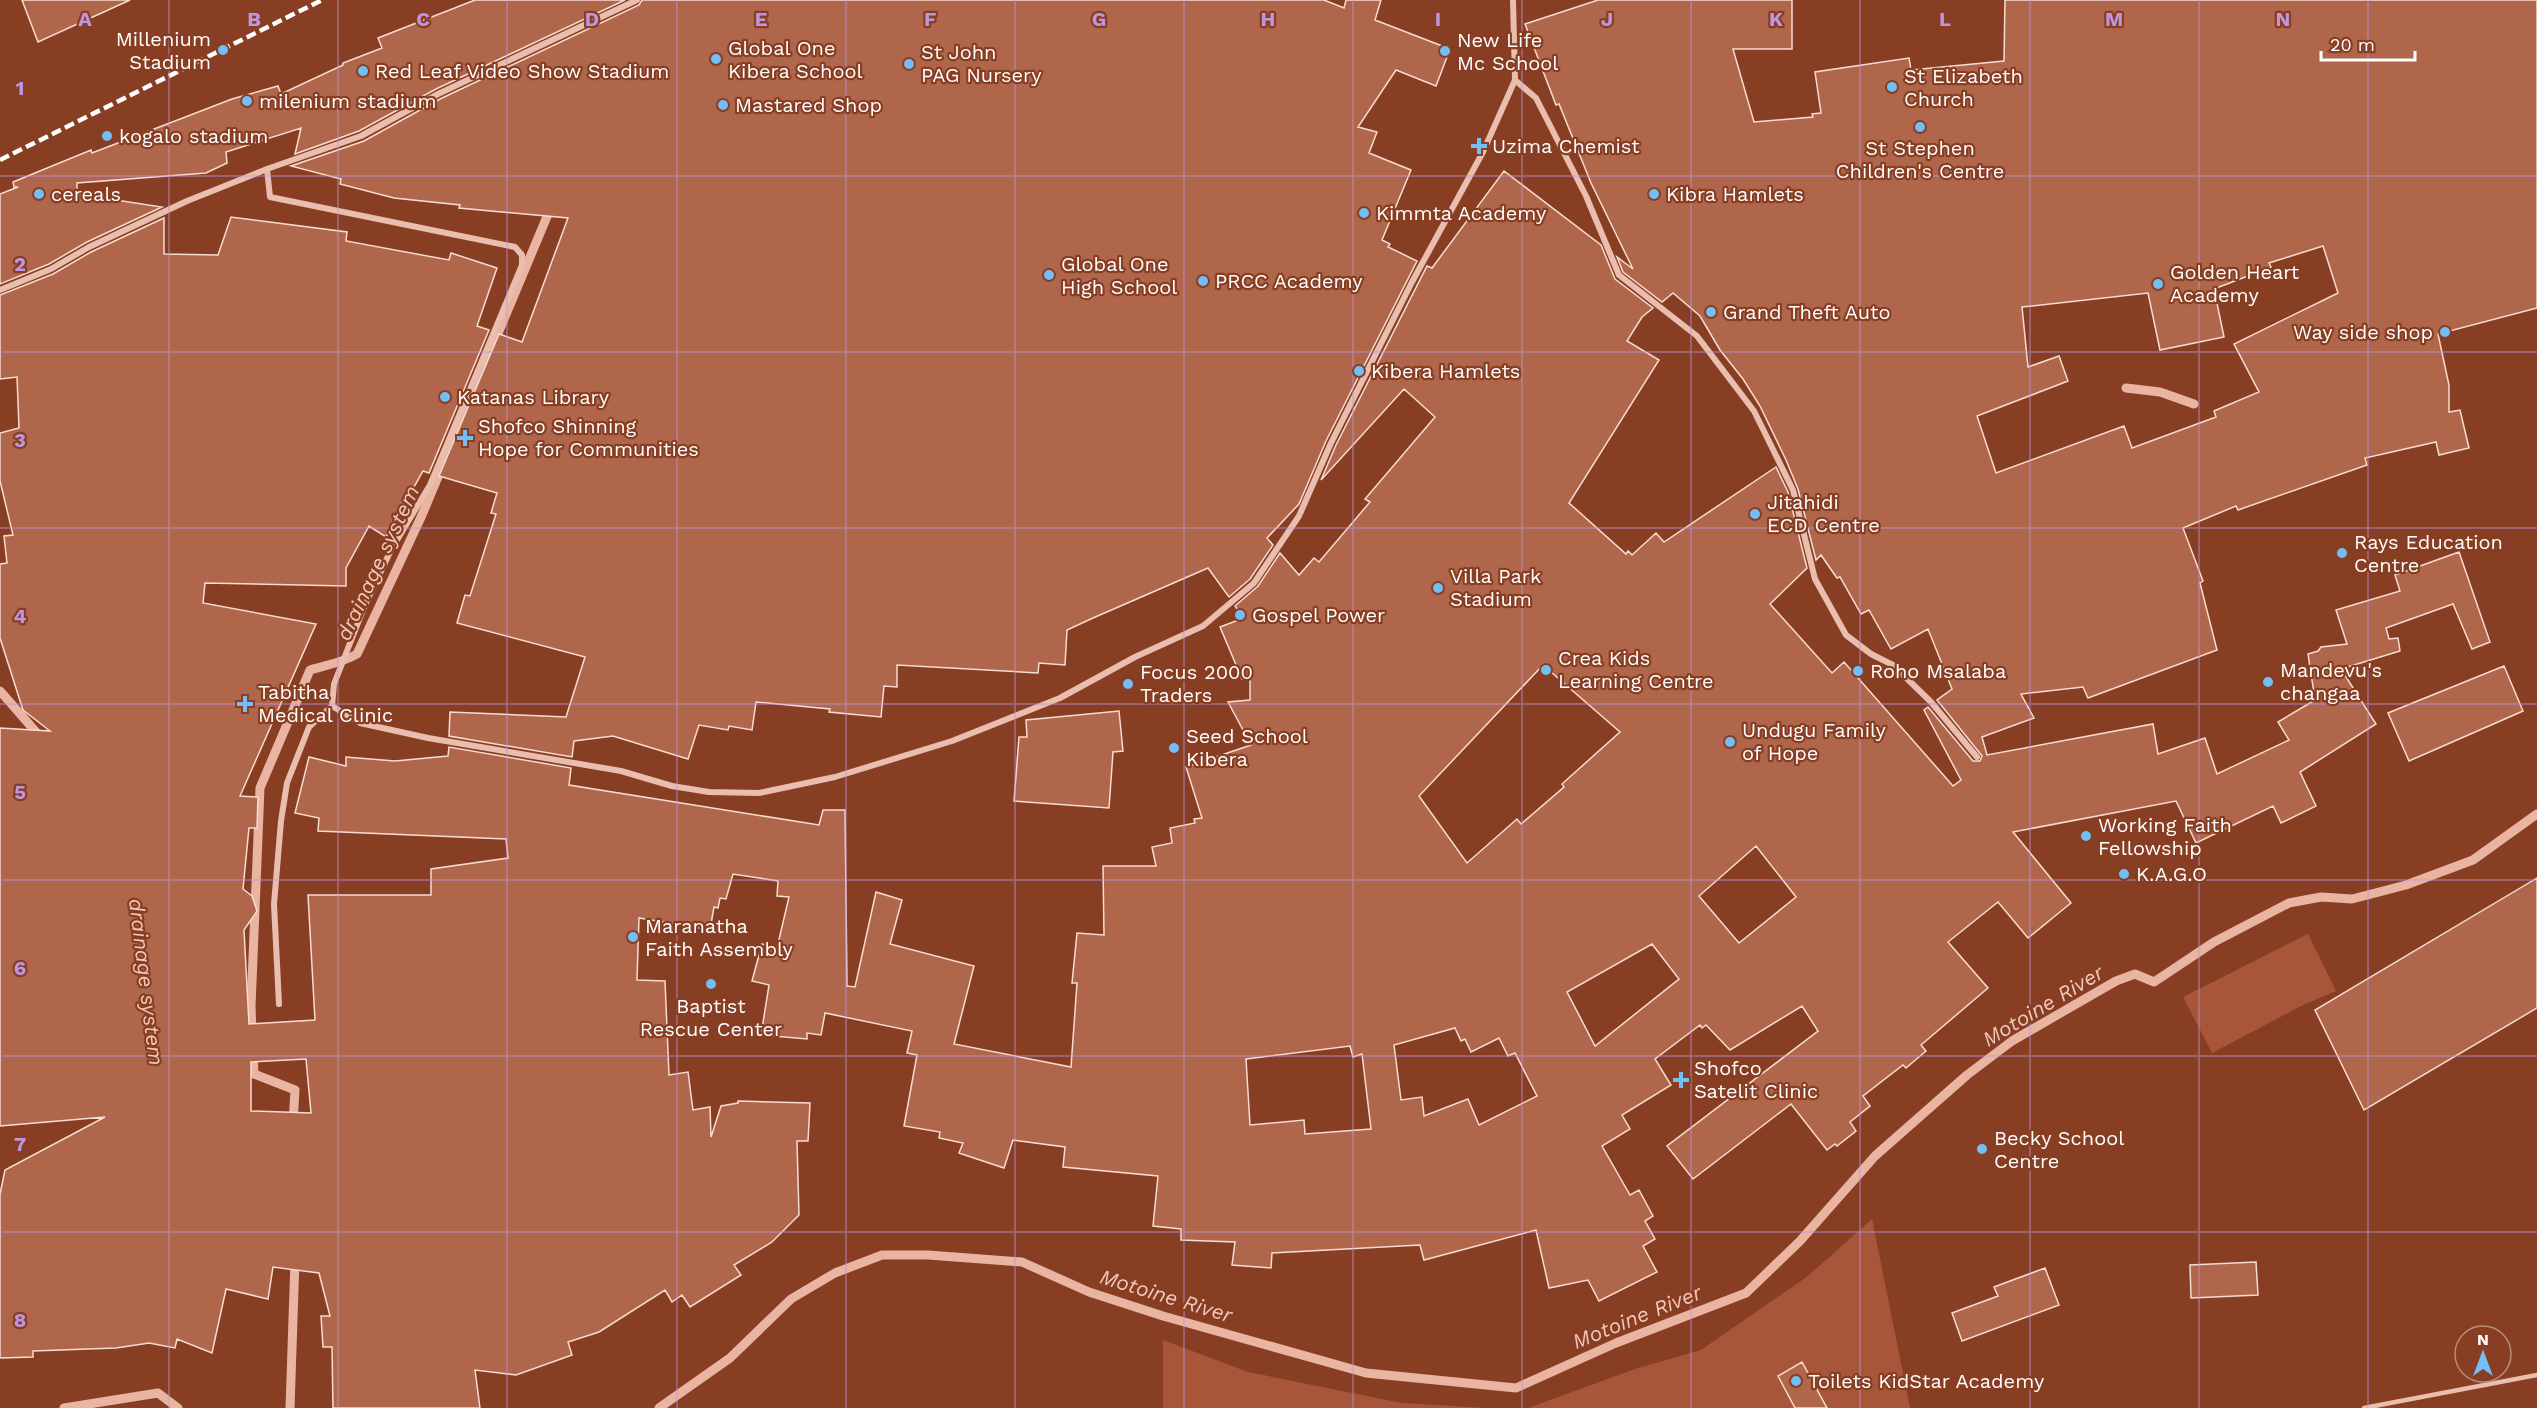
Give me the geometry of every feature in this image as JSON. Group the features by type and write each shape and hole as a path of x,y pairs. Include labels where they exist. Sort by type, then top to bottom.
{"street":[{"path":"0,290 51,269 187,201 267,169 360,136 438,94 637,0"},
{"path":"332,706 360,723 428,738 621,771 672,786 709,792 759,793 835,777 952,741 1060,698 1135,657 1203,626 1254,583 1299,516 1331,443 1412,282 1483,152 1515,80 1513,0"},
{"path":"1515,80 1536,98 1586,196 1619,275 1697,336 1754,411 1793,490 1815,579 1846,635 1871,654 1893,665 1931,702 1977,757"},
{"path":"267,169 270,197 515,248 522,255 522,265 430,484 392,550 365,605 334,684 332,706 309,727 287,783 281,821 274,904 279,1004"}],"lane":[{"path":"2364,1408 2537,1375"}],"shaded area":[{"path":"2308,934 2336,991 2303,1005 2212,1053 2183,997"},
{"path":"1872,1219 1910,1408 1528,1408 1635,1369 1701,1350 1808,1276"},
{"path":"1163,1340 1248,1372 1402,1403 1487,1408 1163,1408"}],"building":[{"path":"22,0 130,0 38,42"},
{"path":"475,0 625,0 436,89 359,131 295,154 301,128 226,152 227,163 206,173 77,183 77,194 162,207 87,242 49,264 0,284 0,194 18,187 14,187 13,182 91,150 92,153 232,99 278,86 281,94 343,63 382,48 378,38"},
{"path":"642,0 1324,0 1344,8 1346,0 1381,0 1375,20 1450,49 1436,86 1396,70 1358,127 1377,132 1369,153 1411,170 1382,240 1390,244 1388,247 1417,261 1326,441 1299,504 1267,538 1273,545 1250,579 1229,597 1208,568 1093,618 1067,630 1065,665 1039,663 1038,673 897,665 897,687 884,686 881,717 829,712 830,709 756,702 752,730 729,726 728,730 699,725 688,759 613,736 574,741 572,757 449,736 450,712 566,717 585,657 457,623 465,595 470,596 496,514 491,513 497,493 439,476 499,334 522,342 568,218 459,208 460,205 394,198 340,184 341,179 291,166 364,141 440,99 639,5"},
{"path":"1598,0 1792,0 1792,49 1733,49 1754,122 1813,117 1812,114 1821,113 1815,72 1909,58 1911,70 2004,61 2005,0 2537,0 2537,308 2438,334 2449,385 2449,412 2460,410 2469,448 2439,455 2436,442 2365,458 2367,465 2238,510 2236,506 2183,528 2203,581 2200,583 2217,650 2088,698 2083,687 2021,694 2034,718 1982,737 1987,755 2153,724 2158,754 2205,738 2217,774 2289,740 2278,722 2315,700 2308,654 2318,651 2321,647 2347,644 2336,610 2400,591 2395,575 2459,552 2490,642 2472,649 2453,604 2386,628 2389,639 2398,638 2400,651 2341,669 2376,724 2300,772 2316,806 2281,823 2273,806 2196,843 2176,801 2013,832 2071,903 2028,938 1998,902 1948,942 1988,988 1921,1045 1926,1051 1906,1068 1903,1065 1863,1096 1870,1106 1850,1122 1856,1131 1837,1146 1835,1144 1827,1150 1791,1104 1693,1179 1667,1146 1818,1031 1802,1006 1730,1050 1706,1025 1702,1028 1700,1025 1655,1059 1671,1085 1622,1115 1630,1129 1602,1146 1630,1195 1639,1190 1653,1216 1645,1221 1655,1239 1643,1246 1657,1272 1599,1301 1588,1280 1549,1288 1536,1230 1424,1260 1420,1245 1272,1253 1271,1268 1232,1265 1235,1242 1181,1240 1181,1229 1153,1226 1158,1176 1063,1167 1065,1147 1013,1140 1004,1168 959,1153 963,1143 939,1138 940,1132 904,1126 917,1055 907,1053 912,1031 825,1013 821,1035 807,1033 807,1039 761,1035 769,985 752,981 762,944 777,948 789,897 777,896 778,881 733,874 726,899 720,898 718,908 714,907 710,930 639,918 637,980 665,981 669,1075 688,1072 693,1110 710,1107 711,1137 721,1106 738,1103 738,1101 810,1103 808,1141 797,1141 799,1215 772,1242 734,1265 741,1275 690,1307 682,1295 672,1302 665,1290 599,1332 568,1342 572,1355 516,1375 475,1370 480,1408 333,1408 332,1347 323,1347 321,1316 330,1316 319,1273 273,1267 268,1299 226,1289 212,1353 177,1339 175,1348 149,1343 116,1348 33,1351 33,1357 0,1358 0,1194 5,1170 105,1117 0,1126 0,728 50,731 23,710 0,638 0,564 7,563 4,536 13,535 0,481 0,433 19,428 17,377 0,379 0,295 53,274 91,252 164,218 164,254 218,255 231,217 347,232 346,241 449,260 451,253 497,268 477,326 489,330 429,473 423,471 386,537 369,526 346,568 346,586 205,583 203,603 316,624 240,796 258,797 257,828 249,828 243,889 252,896 257,911 244,930 249,1024 315,1020 308,895 431,895 431,869 508,858 506,839 318,831 319,818 295,813 309,757 346,766 346,757 395,761 448,756 449,747 571,768 569,785 819,825 823,810 845,810 847,986 855,987 876,892 902,900 890,944 974,966 954,1044 1071,1067 1077,983 1072,983 1077,933 1104,935 1103,866 1156,866 1152,847 1172,843 1170,828 1195,823 1194,819 1202,818 1186,767 1251,745 1228,702 1250,700 1250,679 1242,679 1220,627 1244,618 1235,606 1258,586 1280,553 1299,575 1314,558 1319,562 1370,502 1365,499 1435,417 1404,389 1321,480 1336,445 1427,266 1432,268 1504,171 1601,245 1615,279 1653,308 1642,317 1627,341 1659,360 1569,503 1626,554 1628,551 1632,555 1656,533 1664,542 1776,467 1788,492 1807,568 1770,604 1832,673 1844,662 1953,786 1961,780 1924,710 1928,707 1973,761 1980,761 1982,756 1937,700 1952,689 1928,629 1891,649 1869,610 1861,614 1840,577 1837,578 1821,555 1816,560 1798,489 1786,460 1760,406 1743,379 1720,350 1700,316 1673,293 1662,302 1623,272 1617,257 1633,269 1591,183 1559,104 1556,105 1525,24","holes":["2323,246 2338,293 2234,344 2259,392 2214,411 2216,417 2132,448 2124,426 1996,473 1977,416 2068,381 2059,356 2028,367 2022,307 2148,293 2160,350 2224,337 2214,289 2271,267 2269,263","1543,665 1620,732 1562,784 1564,787 1521,824 1517,819 1467,863 1419,796","1756,846 1796,897 1739,943 1699,896","1652,944 1679,979 1595,1046 1567,992","1455,1028 1461,1041 1465,1039 1471,1052 1499,1038 1508,1056 1515,1053 1537,1096 1479,1125 1468,1099 1424,1116 1422,1097 1401,1100 1394,1045","1350,1046 1353,1057 1362,1054 1371,1129 1305,1134 1304,1120 1250,1125 1246,1059","306,1059 311,1113 251,1111 251,1062"]},
{"path":"2504,666 2523,711 2409,761 2388,713"},
{"path":"1119,711 1123,751 1113,752 1109,808 1014,801 1019,737 1027,737 1026,720"},
{"path":"2537,878 2537,1008 2364,1110 2315,1010"},
{"path":"2256,1262 2258,1295 2191,1298 2190,1265"},
{"path":"2045,1268 2059,1305 1962,1341 1952,1313 1998,1296 1994,1287"},
{"path":"1802,1362 1827,1408 1795,1408 1778,1376"}],"waterway":[{"name":"drainage system","path":"252,1035 251,1006 260,788 310,670 340,662 357,654 422,515 551,207"},
{"name":"drainage system","path":"2126,388 2160,392 2194,404"},
{"name":"drainage system","path":"0,691 36,732 39,740"},
{"name":"Motoine River","path":"659,1408 730,1358 791,1299 835,1273 882,1255 928,1255 1022,1262 1089,1292 1163,1316 1366,1373 1516,1388 1616,1343 1746,1293 1800,1241 1875,1156 1967,1075 2012,1041 2116,981 2135,974 2154,982 2214,942 2289,903 2321,897 2352,899 2406,885 2473,860 2537,814"},
{"name":"drainage system","path":"253,1052 254,1074 295,1090 293,1123"},
{"name":"drainage system","path":"290,1408 295,1260"},
{"name":"Motoine River","path":"64,1408 158,1393 178,1408"}],"railway":[{"path":"0,160 322,0"}],"place":[{"name":"Millenium Stadium","path":"223,50"},
{"name":"New Life Mc School","path":"1445,51"},
{"name":"Global One Kibera School","path":"716,59"},
{"name":"St John PAG Nursery","path":"909,64"},
{"name":"Red Leaf Video Show Stadium","path":"363,71"},
{"name":"St Elizabeth Church","path":"1892,87"},
{"name":"milenium stadium","path":"247,101"},
{"name":"Mastared Shop","path":"723,105"},
{"name":"St Stephen Children's Centre","path":"1920,127"},
{"name":"kogalo stadium","path":"107,136"},
{"name":"Uzima Chemist","path":"1479,146"},
{"name":"cereals","path":"39,194"},
{"name":"Kibra Hamlets","path":"1654,194"},
{"name":"Kimmta Academy","path":"1364,213"},
{"name":"Global One High School","path":"1049,275"},
{"name":"PRCC Academy","path":"1203,281"},
{"name":"Golden Heart Academy","path":"2158,284"},
{"name":"Grand Theft Auto","path":"1711,312"},
{"name":"Way side shop","path":"2445,332"},
{"name":"Kibera Hamlets","path":"1359,371"},
{"name":"Katanas Library","path":"445,397"},
{"name":"Shofco Shinning Hope for Communities","path":"465,438"},
{"name":"Jitahidi ECD Centre","path":"1755,514"},
{"name":"Rays Education Centre","path":"2342,553"},
{"name":"Villa Park Stadium","path":"1438,588"},
{"name":"Gospel Power","path":"1240,615"},
{"name":"Crea Kids Learning Centre","path":"1546,670"},
{"name":"Roho Msalaba","path":"1858,671"},
{"name":"Mandevu's changaa","path":"2268,682"},
{"name":"Focus 2000 Traders","path":"1128,684"},
{"name":"Tabitha Medical Clinic","path":"245,704"},
{"name":"Undugu Family of Hope","path":"1730,742"},
{"name":"Seed School Kibera","path":"1174,748"},
{"name":"Working Faith Fellowship","path":"2086,836"},
{"name":"K.A.G.O","path":"2124,874"},
{"name":"Maranatha Faith Assembly","path":"633,937"},
{"name":"Baptist Rescue Center","path":"711,984"},
{"name":"Shofco Satelit Clinic","path":"1681,1080"},
{"name":"Becky School Centre","path":"1982,1149"},
{"name":"Toilets KidStar Academy","path":"1796,1381"}]}
